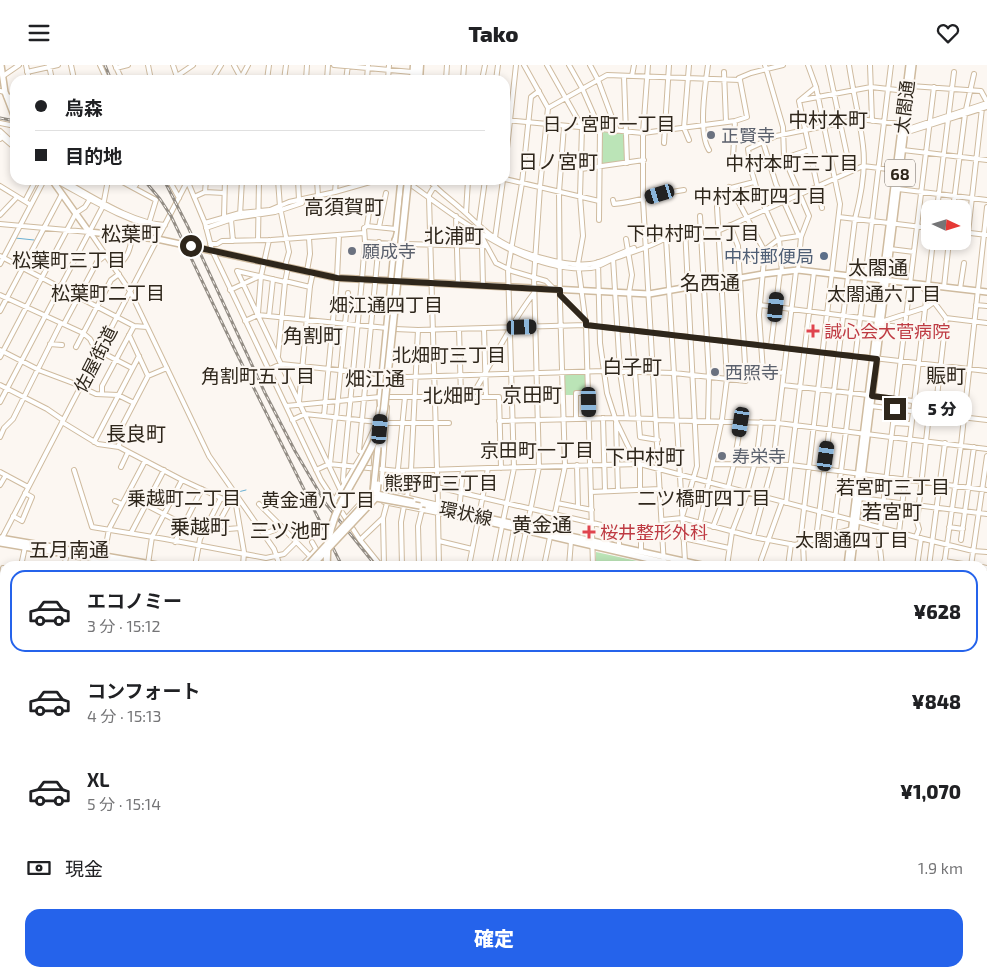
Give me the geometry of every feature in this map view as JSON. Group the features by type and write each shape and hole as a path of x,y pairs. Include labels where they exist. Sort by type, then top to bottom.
{"highway":[{"path":"395,243 406,185"},
{"path":"321,561 334,516 374,442 384,409 406,185"}],"main road":[{"name":"太閤通","path":"884,280 903,150 909,65"},
{"name":"太閤通","path":"851,561 896,170 913,65"},
{"path":"414,75 412,72 419,66"},
{"path":"1,68 4,93 10,107"},
{"path":"57,185 89,232 211,247 264,262 337,278 534,290 649,294 763,274 797,271 832,273 987,292"},
{"path":"323,561 376,495 381,411 380,397 396,229 405,185"},
{"path":"379,447 391,375 404,244 406,185"},
{"name":"太閤通","path":"866,434 871,406 870,396"},
{"name":"太閤通","path":"848,561 852,529 860,498 861,473"},
{"path":"312,561 376,495"},
{"name":"環状線","path":"376,495 421,507 551,534 660,561"},
{"name":"環状線","path":"503,524 514,529 527,529"},
{"name":"環状線","path":"551,534 571,541 619,547 640,552 662,561"},
{"path":"0,540 25,547 106,561"},
{"path":"0,540 106,561"}],"street":[{"path":"1,68 7,65"},
{"path":"2,76 19,65"},
{"path":"26,65 28,75"},
{"path":"27,72 58,65"},
{"path":"116,67 127,65"},
{"path":"181,75 194,65"},
{"path":"214,75 222,65"},
{"path":"334,65 389,67 412,72"},
{"path":"516,65 510,120 643,133 735,121 747,117 739,78 766,67 783,65"},
{"path":"520,561 539,467 534,277 548,108 524,65"},
{"path":"547,65 582,127 580,196 583,236 578,266 586,323 593,561"},
{"path":"569,65 600,129 599,220"},
{"path":"590,65 598,80 617,131"},
{"path":"632,76 634,65"},
{"path":"648,65 643,133 643,200 664,561"},
{"path":"664,143 670,65"},
{"path":"689,65 684,128 689,139"},
{"path":"708,65 704,138 709,150"},
{"path":"804,561 802,543 804,507 840,204 816,87 808,65"},
{"path":"828,65 849,172"},
{"path":"816,539 863,166 864,149 849,65"},
{"path":"870,65 872,121"},
{"path":"833,535 891,65"},
{"path":"753,537 773,464 800,237 809,216 784,157 783,127 766,67"},
{"path":"938,200 954,71"},
{"path":"724,72 726,122"},
{"path":"548,108 606,75 740,80"},
{"path":"954,200 965,112 974,75"},
{"path":"624,76 627,163"},
{"path":"910,85 981,91 986,105 976,159 971,203"},
{"path":"800,101 816,87"},
{"path":"800,101 871,87 906,91"},
{"path":"881,561 879,539 934,87"},
{"path":"495,561 514,468 508,269 522,183 531,97 539,91"},
{"path":"800,101 822,208"},
{"path":"771,346 781,272 779,239 754,182 748,149 783,134 859,119 884,122 904,128 929,123 986,105"},
{"path":"965,112 986,105"},
{"path":"733,158 735,121"},
{"path":"0,123 2,132"},
{"path":"545,561 565,466 561,326 558,291 560,264 559,192 564,125"},
{"path":"0,139 1,136 10,142"},
{"path":"762,142 783,201 800,237"},
{"path":"751,169 809,150"},
{"path":"903,150 987,160"},
{"path":"581,169 644,160"},
{"path":"720,230 863,166 896,170"},
{"path":"510,180 599,201"},
{"path":"729,187 754,182"},
{"path":"25,201 33,185"},
{"path":"0,264 41,185"},
{"path":"63,185 90,199 149,223 164,227"},
{"path":"71,185 142,224 164,227"},
{"path":"0,402 104,204 107,185"},
{"path":"128,185 156,200 149,223"},
{"path":"172,185 179,198"},
{"name":"佐屋街道","path":"0,540 186,185"},
{"path":"190,185 211,247 230,290 316,470 351,527 379,561"},
{"path":"205,192 206,185"},
{"path":"224,217 225,185"},
{"path":"240,215 242,185"},
{"path":"258,240 259,185"},
{"path":"278,356 289,252 279,185"},
{"path":"298,185 300,200"},
{"path":"318,185 318,196"},
{"path":"335,193 336,185"},
{"path":"205,226 224,217 281,208 300,200 335,193 360,185"},
{"path":"410,185 456,216 511,248"},
{"path":"466,213 468,185"},
{"path":"484,185 478,229 484,246 496,263 508,269 546,281 558,291 586,323"},
{"path":"495,238 503,185"},
{"path":"0,186 31,205"},
{"path":"438,504 429,198 434,187 466,213 478,229 494,241 535,257 560,264 578,266 598,264 613,257 646,248 666,238 685,561"},
{"path":"898,189 987,200"},
{"path":"613,200 614,204 643,200 663,193 684,190"},
{"path":"194,197 205,192 224,193"},
{"path":"379,227 386,193"},
{"path":"0,311 62,194"},
{"path":"0,215 17,197"},
{"path":"0,357 76,213 85,207 90,199"},
{"path":"340,511 351,490 343,480 362,279 365,242 364,228 367,227 371,200 384,203"},
{"path":"738,201 765,250 759,315 763,371"},
{"path":"700,523 708,482 714,464 727,379 718,207"},
{"path":"944,561 964,417 987,207"},
{"path":"205,226 231,220 240,215"},
{"path":"456,216 458,284"},
{"path":"700,216 710,377 708,421"},
{"path":"839,217 921,227"},
{"path":"231,220 232,241"},
{"path":"0,224 89,232 130,291 209,456 264,534 278,561"},
{"path":"268,370 281,364 416,377 604,371 674,373 746,381 738,246 730,225"},
{"path":"367,227 396,229"},
{"path":"682,518 697,466 685,228"},
{"path":"211,247 222,241 310,238 364,233"},
{"path":"971,233 985,235"},
{"path":"324,416 337,278 338,235"},
{"path":"115,269 124,262 130,250 132,237"},
{"path":"739,259 753,259 779,239 800,237"},
{"path":"307,271 310,238"},
{"path":"626,239 632,275 630,293 640,437 658,440"},
{"path":"258,315 261,276 269,240"},
{"path":"365,242 395,243"},
{"path":"363,453 359,451 379,243"},
{"path":"404,244 430,243 484,246"},
{"path":"483,286 484,246"},
{"path":"629,252 634,248"},
{"path":"890,249 914,252"},
{"path":"928,285 932,250"},
{"path":"944,287 949,250"},
{"path":"0,437 4,428 13,419 50,344 79,297 97,262 106,255"},
{"path":"2,257 134,326 147,327"},
{"path":"613,257 620,372 627,418"},
{"path":"960,289 964,263"},
{"path":"598,264 600,343 608,398 629,448 640,464 640,490"},
{"path":"310,287 237,271 330,464 340,489"},
{"path":"300,403 310,287 313,272"},
{"path":"762,561 768,540 784,502 791,465 814,272"},
{"path":"76,347 111,280 119,273"},
{"path":"230,290 261,276"},
{"path":"269,316 273,279"},
{"path":"917,561 920,481 928,423 936,414 946,318 921,285"},
{"path":"471,397 485,375 509,328 534,290"},
{"path":"898,533 927,292"},
{"path":"330,464 348,293"},
{"path":"0,295 83,333 90,339 99,353 132,368"},
{"path":"880,322 925,308 934,302"},
{"path":"760,305 859,317 922,329"},
{"path":"976,305 987,306"},
{"path":"245,321 258,315 387,328"},
{"path":"946,318 987,323"},
{"path":"395,329 509,328 586,323 617,329 987,371"},
{"path":"102,394 102,386 134,326"},
{"path":"484,328 486,397"},
{"path":"458,329 461,396"},
{"path":"406,497 411,470 418,330"},
{"path":"129,335 148,376"},
{"path":"50,344 62,345"},
{"path":"2,351 38,370 81,387 102,394 118,395 134,403"},
{"path":"94,442 139,356"},
{"path":"119,447 121,428 148,376 166,368"},
{"path":"745,369 784,373"},
{"path":"0,385 47,409 94,442 119,447 182,480 236,505"},
{"path":"783,385 913,401"},
{"path":"576,419 576,393 589,393"},
{"path":"286,406 300,403 380,397"},
{"path":"388,397 499,397 501,468"},
{"path":"392,494 397,479 405,397"},
{"path":"871,406 987,420"},
{"path":"351,527 374,503 383,469 387,407"},
{"path":"334,501 363,453 380,408"},
{"path":"292,420 305,414 376,422"},
{"path":"603,418 605,491"},
{"path":"499,421 627,418 676,421 761,422 987,449"},
{"path":"616,419 618,491"},
{"path":"376,422 372,468 376,495 387,503 421,507 438,514 458,517 459,514"},
{"path":"713,527 728,487 741,422"},
{"path":"728,561 732,532 747,493 755,464 761,422"},
{"path":"387,423 449,423"},
{"path":"893,423 911,424"},
{"path":"0,424 4,428"},
{"path":"930,561 945,443"},
{"path":"961,540 974,447"},
{"path":"121,467 128,452"},
{"path":"973,561 979,513 985,490 987,456"},
{"path":"106,561 109,529 145,461"},
{"path":"316,470 330,464 398,471 640,464 898,533 973,551 987,552"},
{"path":"714,464 791,465 985,490"},
{"path":"577,465 578,507"},
{"path":"470,561 488,468"},
{"path":"74,469 92,527 266,558 284,554 296,542"},
{"path":"459,514 463,469"},
{"path":"131,533 164,470"},
{"path":"0,472 28,487"},
{"path":"0,485 6,475"},
{"path":"151,561 152,537 182,480"},
{"path":"437,487 619,529 662,529"},
{"path":"175,542 202,489"},
{"path":"591,492 660,489"},
{"path":"13,516 22,521 32,497 25,493"},
{"path":"346,519 376,495 392,494 438,504 459,514"},
{"path":"127,495 202,534"},
{"path":"197,561 202,534 221,498"},
{"path":"860,498 987,514"},
{"path":"115,501 122,504"},
{"path":"218,524 230,502"},
{"path":"236,505 241,502"},
{"path":"383,561 383,518 387,503"},
{"path":"557,503 592,511"},
{"path":"259,504 314,561"},
{"path":"236,505 243,561"},
{"path":"402,561 401,521 404,506"},
{"path":"419,561 418,525 421,507"},
{"path":"882,515 893,510 900,511"},
{"path":"438,514 439,561"},
{"path":"360,540 383,518"},
{"path":"662,520 682,518 732,532 791,544 802,543 852,529"},
{"path":"210,520 228,529 240,528"},
{"path":"264,534 280,525"},
{"path":"949,527 962,529"},
{"path":"508,561 514,529"},
{"path":"619,529 619,547"},
{"path":"640,530 640,552"},
{"path":"683,538 729,548"},
{"path":"439,541 472,549"},
{"path":"569,561 571,541"},
{"path":"306,561 316,549 312,542"},
{"path":"789,561 791,544"},
{"path":"22,561 25,547"},
{"path":"65,561 66,554"}],"green space":[{"path":"602,132 625,133 626,161 602,164"},
{"path":"586,373 587,391 575,395 564,395 563,374"},
{"path":"596,552 637,561 596,561"}],"waterway":[{"path":"15,238 34,240"},
{"path":"238,492 246,490"},
{"path":"222,496 231,493"}],"railway":[{"path":"105,65 109,75"},
{"path":"0,118 10,120"},
{"path":"148,185 171,216 340,561"},
{"path":"167,185 265,393 295,451 326,504 372,561"}],"place":[{"name":"正賢寺","path":"711,135"},
{"name":"願成寺","path":"352,251"},
{"name":"中村郵便局","path":"824,256"},
{"name":"誠心会大菅病院","path":"813,331"},
{"name":"西照寺","path":"715,372"},
{"name":"寿栄寺","path":"722,456"},
{"name":"桜井整形外科","path":"589,532"}],"district":[{"name":"中村本町","path":"828,119"},
{"name":"日ノ宮町一丁目","path":"609,123"},
{"name":"日ノ宮町","path":"558,161"},
{"name":"中村本町三丁目","path":"792,162"},
{"name":"中村本町四丁目","path":"760,195"},
{"name":"高須賀町","path":"344,206"},
{"name":"下中村町二丁目","path":"693,232"},
{"name":"松葉町","path":"131,233"},
{"name":"北浦町","path":"454,235"},
{"name":"松葉町三丁目","path":"69,259"},
{"name":"太閤通","path":"878,267"},
{"name":"名西通","path":"710,282"},
{"name":"松葉町二丁目","path":"108,292"},
{"name":"太閤通六丁目","path":"884,293"},
{"name":"畑江通四丁目","path":"386,304"},
{"name":"角割町","path":"313,335"},
{"name":"北畑町三丁目","path":"449,354"},
{"name":"白子町","path":"632,366"},
{"name":"角割町五丁目","path":"258,375"},
{"name":"賑町","path":"946,375"},
{"name":"畑江通","path":"375,378"},
{"name":"京田町","path":"532,394"},
{"name":"北畑町","path":"453,395"},
{"name":"長良町","path":"136,433"},
{"name":"京田町一丁目","path":"537,449"},
{"name":"下中村町","path":"645,456"},
{"name":"熊野町三丁目","path":"441,482"},
{"name":"若宮町三丁目","path":"893,486"},
{"name":"乗越町二丁目","path":"184,497"},
{"name":"二ツ橋町四丁目","path":"704,497"},
{"name":"黄金通八丁目","path":"318,499"},
{"name":"若宮町","path":"892,511"},
{"name":"黄金通","path":"542,524"},
{"name":"乗越町","path":"200,526"},
{"name":"三ツ池町","path":"290,530"},
{"name":"太閤通四丁目","path":"852,539"},
{"name":"五月南通","path":"69,549"}],"route":[{"path":"191,246 337,278 560,290 560,295 586,321 586,325 877,359 872,396 896,399 895,409"}]}
